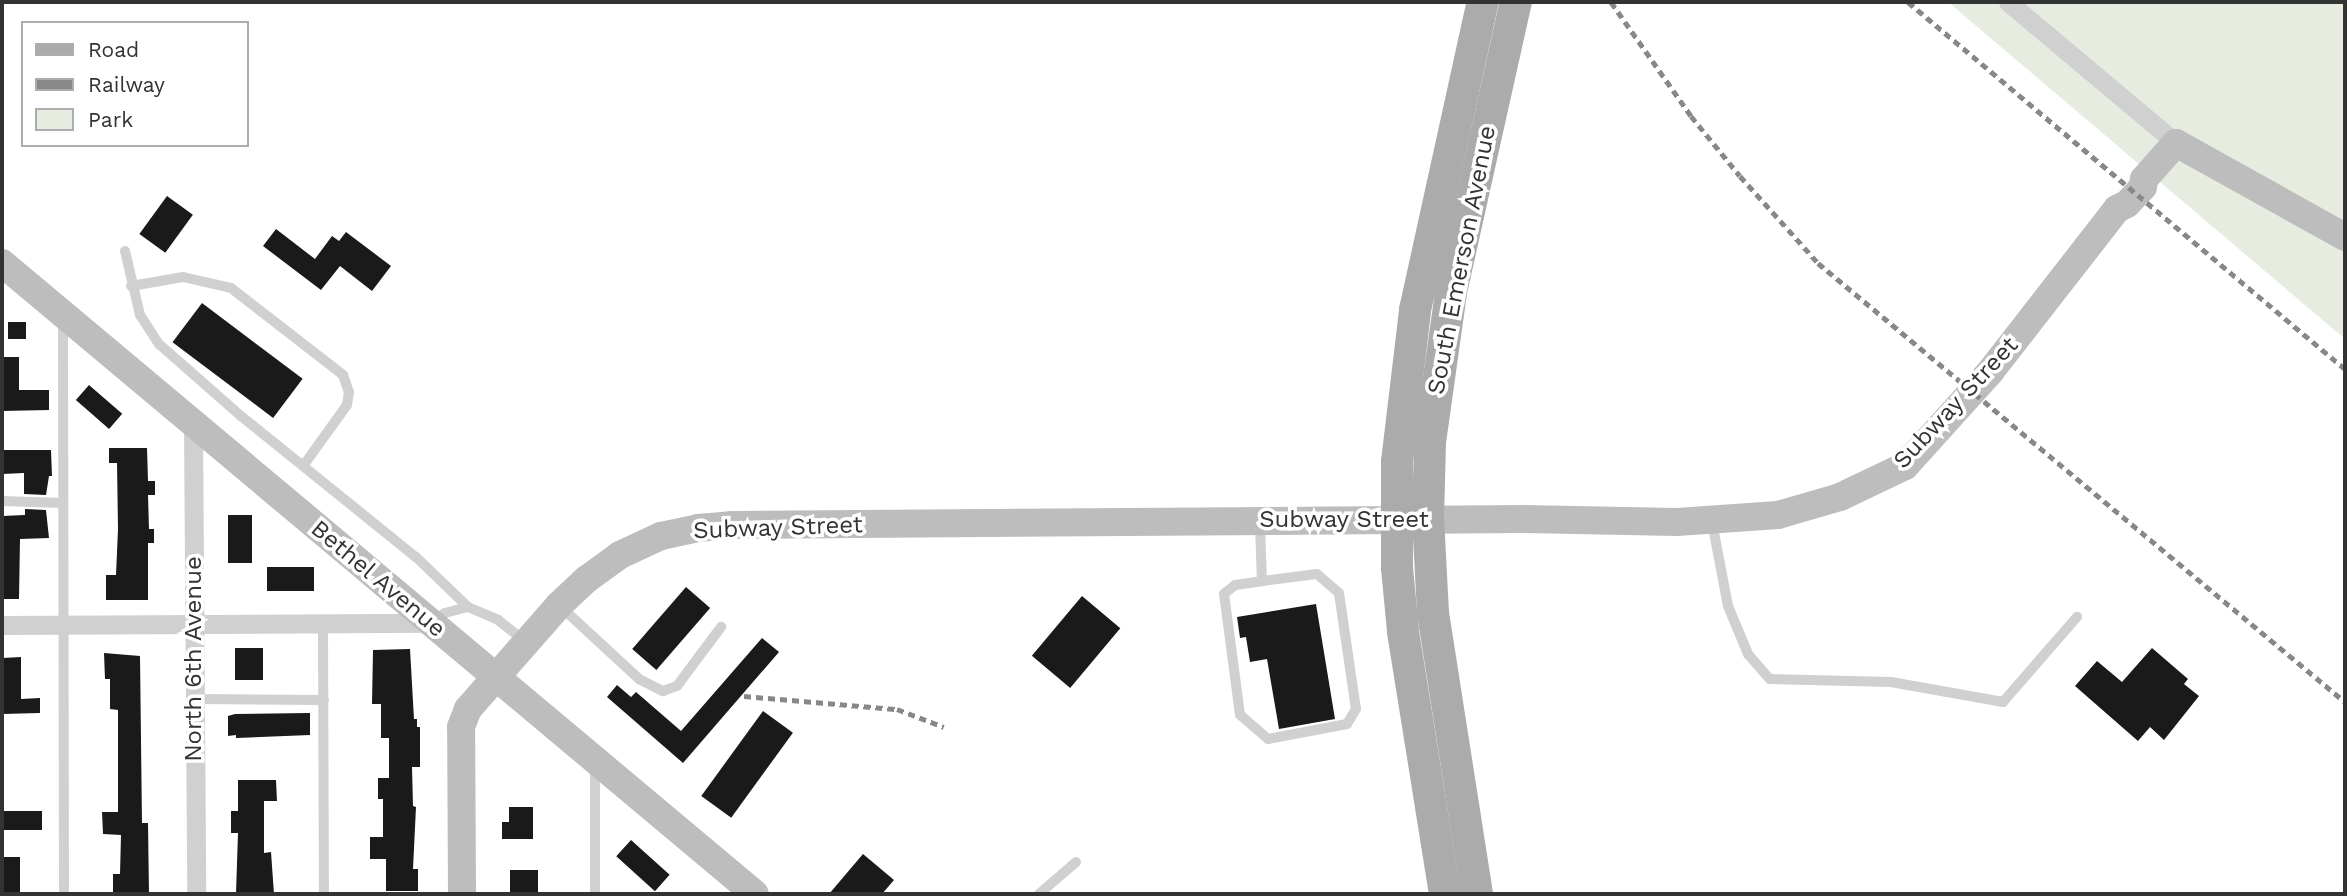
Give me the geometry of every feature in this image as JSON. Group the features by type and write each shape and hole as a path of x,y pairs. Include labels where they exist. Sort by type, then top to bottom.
{"main road":[{"name":"South Emerson Avenue","path":"1445,894 1404,641 1397,568 1400,417 1415,310 1483,2"},
{"name":"South Emerson Avenue","path":"1477,894 1438,660 1428,519 1430,442 1443,335 1516,3"}],"street":[{"path":"2008,2 2176,143 2345,237"},
{"name":"Subway Street","path":"462,894 461,727 468,709 559,605 587,579 620,555 662,536 698,528 1428,519 1712,521 1778,515 1809,507 1855,491 1905,466 1990,373 2117,209 2119,198 2136,180 2144,179 2176,143"},
{"name":"Bethel Avenue","path":"2,263 595,760 727,883 755,894"},
{"name":"North 6th Avenue","path":"193,423 196,894"},
{"path":"2,625 431,623"}],"lane":[{"path":"125,251 131,286 140,315 159,344 416,557 468,607 498,620 526,642"},
{"path":"131,286 183,277 231,288 343,375 349,392 347,405 303,466"},
{"path":"63,314 64,894"},
{"path":"2,500 64,503"},
{"path":"1260,521 1262,581"},
{"path":"1712,521 1728,606 1748,654 1770,679 1891,682 2003,702 2077,617"},
{"path":"1317,574 1339,593 1356,709 1347,724 1268,739 1240,715 1224,594 1235,585 1262,581 1317,574"},
{"path":"559,605 639,679 663,691 677,686 721,627"},
{"path":"431,623 445,613 468,607"},
{"path":"323,624 324,894"},
{"path":"195,699 324,700"},
{"path":"595,760 595,894"},
{"path":"1039,894 1076,862"}],"green space":[{"path":"1948,2 2345,2 2345,339"}],"building":[{"path":"167,196 193,215 165,253 139,234"},
{"path":"276,229 315,259 332,236 339,241 346,232 391,266 372,291 340,266 321,290 263,246"},
{"path":"202,303 303,379 273,418 173,342"},
{"path":"8,322 26,322 26,339 8,339"},
{"path":"2,357 19,357 19,390 49,390 49,410 2,411"},
{"path":"89,385 122,414 109,429 76,400"},
{"path":"109,448 147,448 148,481 155,481 155,495 148,495 149,529 154,529 154,543 148,543 148,600 106,600 106,575 116,575 118,529 117,463 109,463"},
{"path":"2,450 51,450 52,476 49,476 46,495 24,494 24,473 2,474"},
{"path":"25,509 46,510 49,538 20,539 19,599 2,599 2,516 25,515"},
{"path":"228,515 252,515 252,563 228,563"},
{"path":"267,567 314,567 314,591 267,591"},
{"path":"686,587 710,608 656,670 632,649"},
{"path":"1082,596 1120,628 1070,688 1032,656"},
{"path":"1316,604 1335,719 1279,729 1267,659 1250,662 1246,637 1240,638 1237,617"},
{"path":"762,638 779,652 683,763 607,697 617,685 631,697 636,692 681,731"},
{"path":"235,648 263,648 263,680 235,680"},
{"path":"2152,648 2188,679 2184,684 2199,696 2164,740 2150,727 2138,741 2075,686 2097,661 2122,682"},
{"path":"410,649 414,719 417,719 417,727 420,727 420,767 412,767 413,806 416,807 413,869 418,869 418,891 386,891 386,859 370,859 370,837 383,837 383,799 378,799 378,778 389,778 389,738 381,738 381,704 372,704 373,650"},
{"path":"104,653 140,656 142,823 148,823 149,894 113,894 113,874 120,874 121,835 103,834 102,812 118,812 118,710 110,709 110,679 105,679"},
{"path":"21,657 21,699 40,698 40,713 2,714 2,658"},
{"path":"763,711 793,733 731,818 701,796"},
{"path":"310,713 310,735 228,736 228,716 235,714"},
{"path":"238,780 276,780 277,801 264,801 264,853 271,852 274,894 236,893 238,833 231,833 231,811 238,811"},
{"path":"509,807 533,807 533,839 502,839 502,822 509,822"},
{"path":"2,811 42,811 42,830 2,830"},
{"path":"631,840 670,875 655,891 616,856"},
{"path":"863,854 894,880 882,894 829,894"},
{"path":"2,857 20,857 20,894 2,894"},
{"path":"510,870 538,870 538,893 510,893"}],"railway":[{"path":"1611,2 1691,116 1740,176 1818,263 2345,702"},
{"path":"1908,2 2345,369"},
{"path":"744,696 897,709 944,727"}]}
